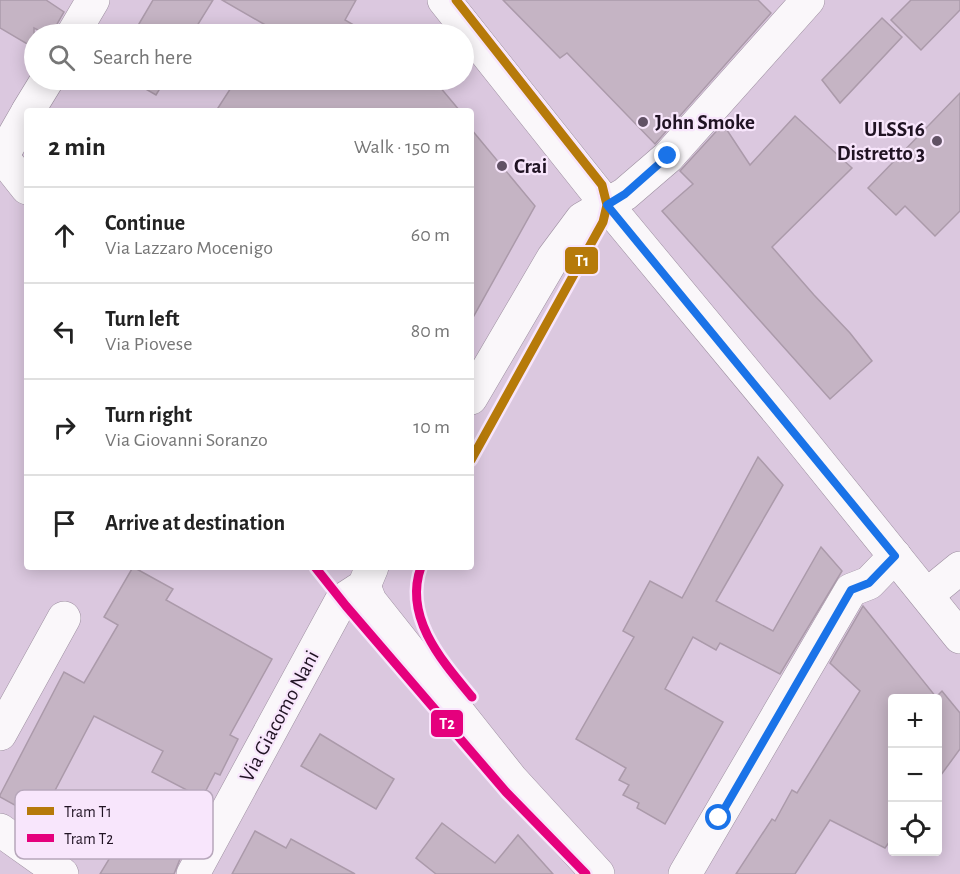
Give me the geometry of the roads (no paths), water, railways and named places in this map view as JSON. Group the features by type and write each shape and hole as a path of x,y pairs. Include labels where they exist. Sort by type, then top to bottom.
{"street":[{"path":"79,24 93,0"},
{"path":"444,0 463,24"},
{"path":"474,393 553,258 582,219 625,194 668,156 808,0"},
{"path":"474,38 607,205 960,637"},
{"path":"30,108 41,90"},
{"path":"24,119 1,156 24,184"},
{"path":"685,874 851,590 869,583 895,556"},
{"path":"927,595 960,568"},
{"path":"368,576 370,601 512,780 598,874"},
{"name":"Via Giacomo Nani","path":"213,837 341,601 368,576"},
{"path":"0,734 64,618"},
{"path":"0,830 15,841"},
{"path":"41,859 62,874"},
{"name":"Via Giacomo Nani","path":"193,874 201,859"}],"tram line":[{"name":"T1","path":"456,0 602,185 607,205 603,222 474,455"},
{"name":"T2","path":"317,570 506,792 586,874"},
{"name":"T2","path":"420,570 417,585 417,603 421,621 438,653 472,697"}],"place":[{"name":"John Smoke","path":"643,122"},
{"name":"ULSS16 Distretto 3","path":"937,141"},
{"name":"Crai","path":"502,166"}]}
